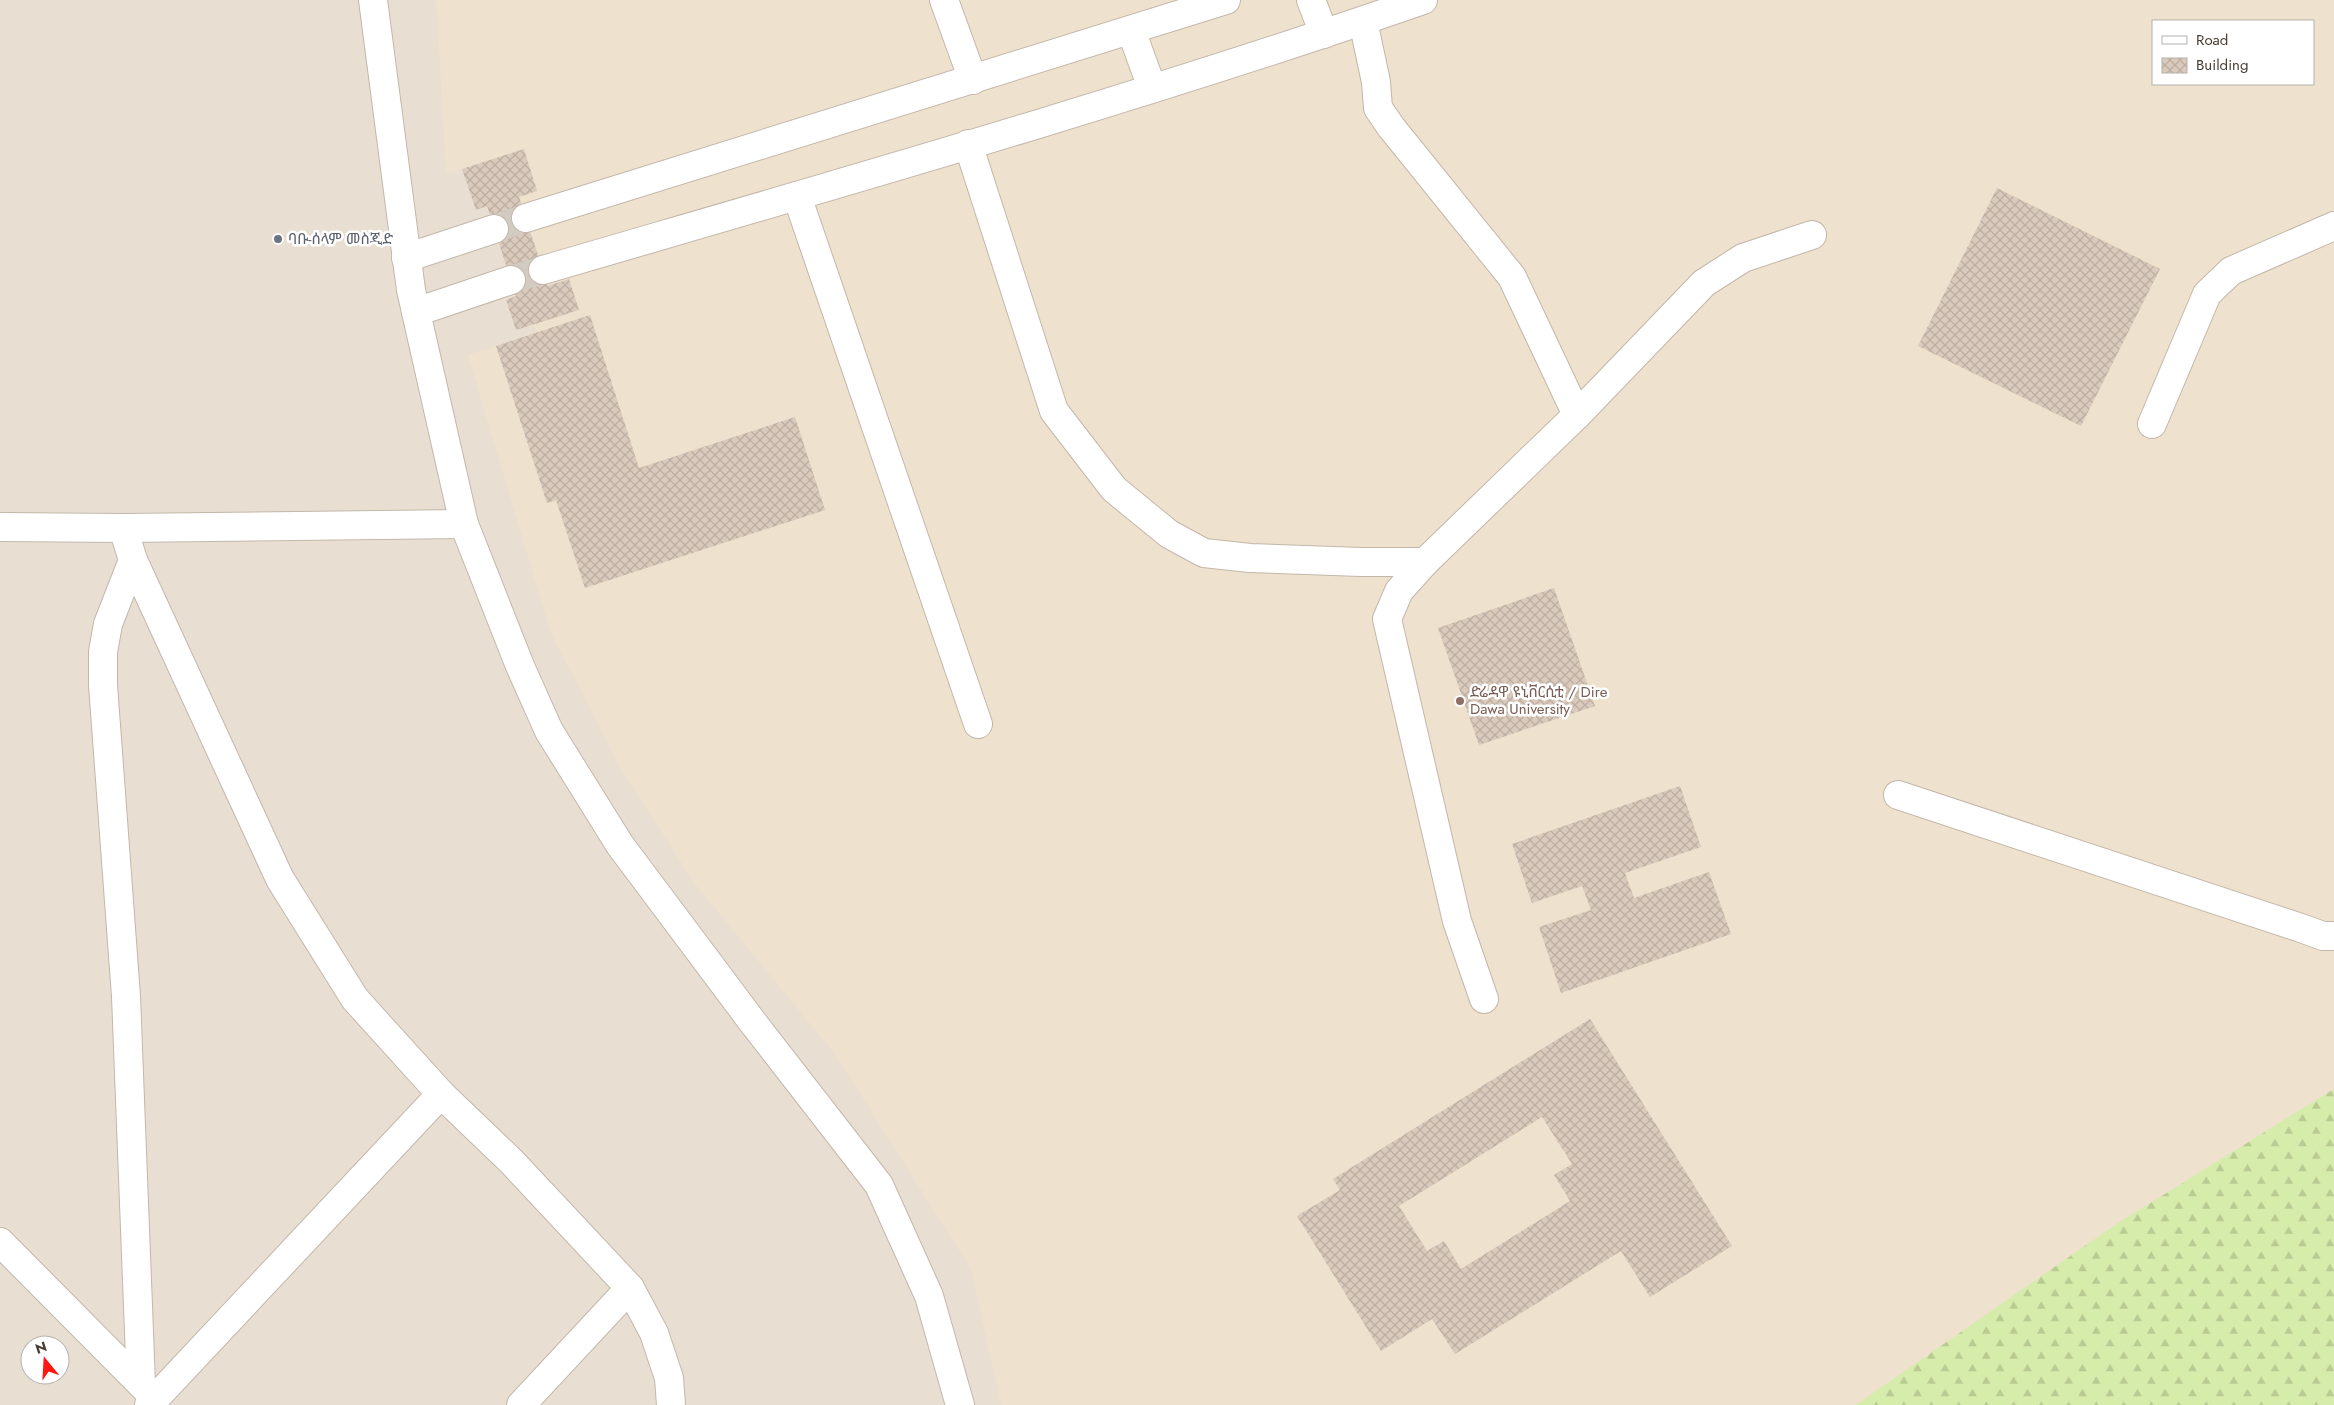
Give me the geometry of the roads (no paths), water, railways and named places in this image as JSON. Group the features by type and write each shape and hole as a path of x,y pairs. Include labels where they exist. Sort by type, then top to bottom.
{"street":[{"path":"373,0 406,258 416,312 464,524 520,666 549,730 620,845 751,1020 879,1185 930,1296 960,1405"},
{"path":"944,0 973,80"},
{"path":"526,218 1226,0"},
{"path":"1312,0 1324,34"},
{"path":"543,270 797,196 1152,88 1324,34 1423,0"},
{"path":"1363,20 1376,82 1378,108 1391,127 1512,277 1577,415"},
{"path":"1132,30 1152,88"},
{"path":"968,144 1054,411 1114,489 1169,534 1204,553 1250,558 1425,562"},
{"path":"797,196 978,724"},
{"path":"2152,424 2207,294 2231,271 2334,226"},
{"path":"406,258 494,229"},
{"path":"1484,999 1457,921 1386,620 1399,591 1425,562 1577,415 1704,283 1743,258 1812,235"},
{"path":"416,312 511,280"},
{"path":"0,526 123,528 464,524"},
{"path":"123,528 133,560 280,879 355,999 441,1094 512,1162 630,1288 654,1333 669,1378 671,1405"},
{"path":"133,560 108,624 103,652 103,686 126,996 152,1398"},
{"path":"1898,795 2308,931 2334,936"},
{"path":"152,1398 441,1094"},
{"path":"0,1242 152,1398"},
{"path":"521,1405 630,1288"}],"tunnel":[{"path":"494,229 526,218"},
{"path":"511,280 543,270"}],"place":[{"name":"ባቡ-ሰላም መስጂድ","path":"278,239"},
{"name":"ድሬዳዋ ዩኒቨርሲቲ / Dire Dawa University","path":"1460,701"}]}
